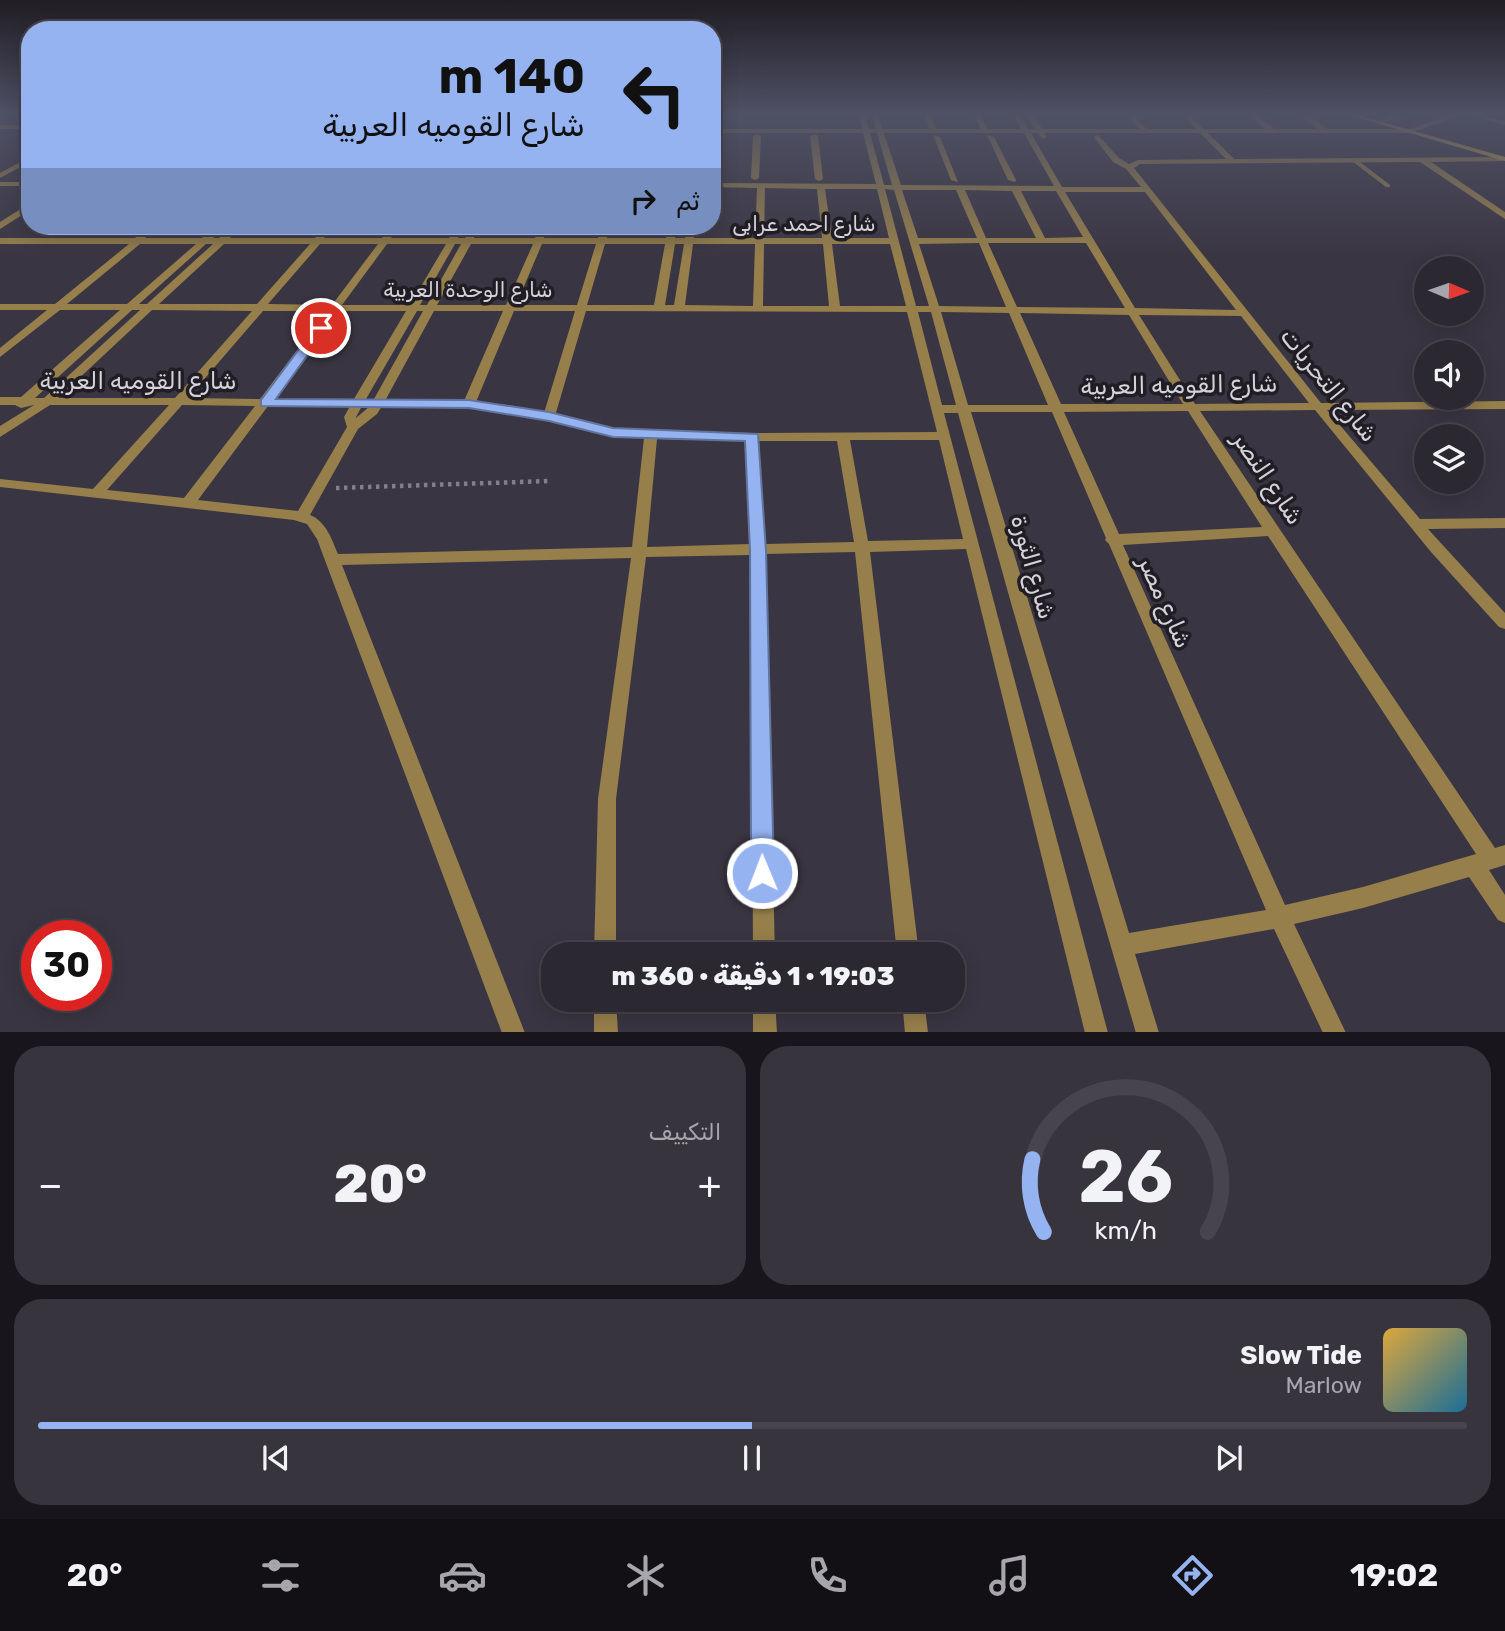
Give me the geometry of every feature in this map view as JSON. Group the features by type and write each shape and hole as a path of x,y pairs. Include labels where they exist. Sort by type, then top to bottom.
{"street":[{"path":"758,163 758,309"},
{"path":"817,163 835,309"},
{"name":"شارع الثورة","path":"877,163 879,183 1097,1032"},
{"name":"شارع الثورة","path":"887,163 915,241 1023,616 1148,1032"},
{"name":"شارع مصر","path":"948,163 1280,918 1335,1032"},
{"path":"1003,163 1042,240"},
{"name":"شارع النصر","path":"1048,163 1057,184 1130,311 1189,406 1490,860 1505,912"},
{"name":"شارع التحريات","path":"1122,163 1129,167 1316,404 1416,524 1505,623"},
{"path":"1129,167 1136,163"},
{"path":"1427,163 1505,216"},
{"path":"0,177 21,164"},
{"path":"0,177 21,177"},
{"path":"721,179 758,182"},
{"path":"721,184 758,182 1057,184 1147,190"},
{"path":"0,184 21,184"},
{"path":"0,226 21,212"},
{"path":"0,354 143,235"},
{"path":"12,422 14,410 211,235"},
{"path":"0,433 12,422 46,402 228,235"},
{"path":"98,492 322,235"},
{"path":"189,502 266,403 389,235"},
{"path":"353,427 350,417 456,235"},
{"path":"302,517 353,427 369,416 377,403 471,235"},
{"path":"469,404 541,235"},
{"path":"549,416 604,235"},
{"path":"659,309 672,235"},
{"path":"679,309 690,235"},
{"path":"915,241 1089,240"},
{"name":"شارع احمد عرابى","path":"0,241 894,241"},
{"name":"شارع الوحدة العربية","path":"0,307 935,309 1244,313"},
{"name":"شارع القوميه العربية","path":"0,401 469,404 549,416 613,433 752,437 945,436"},
{"name":"شارع القوميه العربية","path":"938,409 1316,404 1505,405"},
{"path":"605,942 607,799 639,552 651,435"},
{"path":"752,437 758,551 764,942"},
{"path":"843,437 862,547 907,942"},
{"path":"0,483 189,502 302,517 312,521 321,531 333,560 514,1032"},
{"path":"1416,524 1505,523"},
{"path":"1112,540 1273,531"},
{"path":"333,560 971,544"},
{"path":"1122,945 1188,936 1280,918 1391,892 1490,860"},
{"path":"605,1012 606,1032"},
{"path":"764,1012 765,1032"},
{"path":"915,1012 917,1032"}],"lane":[{"path":"1358,163 1388,186"}],"path":[{"path":"318,489 550,481"}],"route":[{"path":"321,328 266,403 469,404 549,416 613,433 752,437 758,551 762,873"}]}
